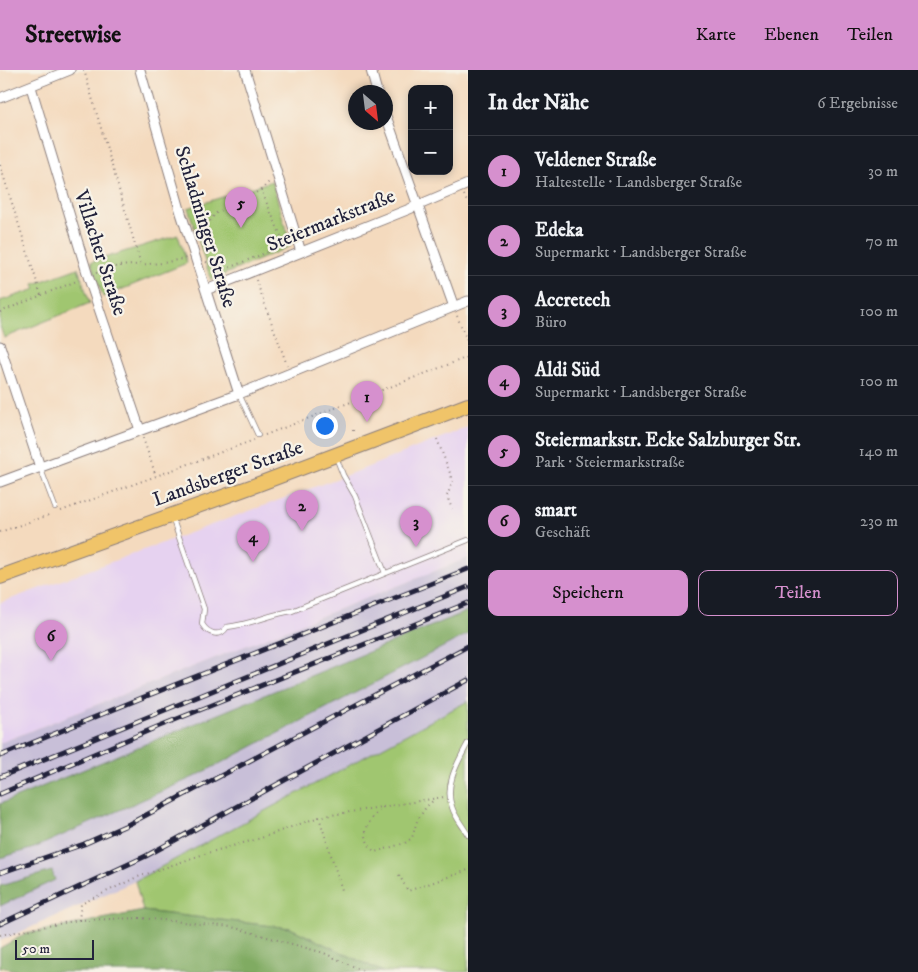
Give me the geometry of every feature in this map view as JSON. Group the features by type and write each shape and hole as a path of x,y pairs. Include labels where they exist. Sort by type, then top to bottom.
{"main road":[{"name":"Landsberger Straße","path":"0,577 336,456 468,405"}],"street":[{"path":"0,98 70,70"},
{"name":"Schladminger Straße","path":"140,70 181,213 240,394"},
{"path":"245,70 301,252"},
{"path":"371,70 376,85"},
{"name":"Villacher Straße","path":"31,87 88,276 140,430"},
{"path":"391,130 454,307"},
{"name":"Steiermarkstraße","path":"206,290 468,184"},
{"path":"0,482 240,394 468,301"},
{"path":"0,346 40,467"}],"lane":[{"path":"240,394 258,435"},
{"path":"336,456 343,475 356,496 386,574"},
{"path":"40,467 55,507"},
{"path":"172,516 204,609 202,624 205,629 213,633 224,632 227,627 241,626 278,613 292,611 468,540"},
{"path":"468,743 455,767 449,796 452,809 468,835"}],"path":[{"path":"84,70 141,265"},
{"path":"0,165 42,295"},
{"path":"196,241 216,213 261,190 271,180"},
{"path":"202,259 221,269 228,268 285,245 261,190"},
{"path":"93,274 118,266 163,263 189,257"},
{"path":"0,312 84,278"},
{"path":"256,278 290,373"},
{"path":"454,307 468,343"},
{"path":"0,532 156,476 468,356"},
{"path":"140,430 156,476"},
{"path":"437,440 453,481 447,496 452,509"},
{"path":"79,920 81,904 136,878 204,854 261,838 319,817 449,796"},
{"path":"385,806 372,817 366,826 370,847 375,852 405,843 412,838 418,821 426,807 437,798"},
{"path":"319,817 342,890"},
{"path":"398,875 408,891 468,870"},
{"path":"0,934 79,920 141,918 232,927 324,953 365,972"}],"shaded area":[{"path":"468,427 468,558 0,743 0,603 363,469"},
{"path":"468,558 468,701 135,881 0,941 0,743"}],"green space":[{"path":"272,181 291,246 211,280 188,208"},
{"path":"178,235 187,263 103,297 91,262"},
{"path":"78,268 90,303 4,338 0,326 0,301 36,289 34,284"},
{"path":"468,611 468,634 196,776 34,848 0,858 0,804"},
{"path":"468,701 468,972 383,972 290,928 143,911 135,881"},
{"path":"52,871 55,880 0,906 0,886"},
{"path":"143,911 290,928 383,972 24,972 0,967 0,948 25,934"}],"railway":[{"path":"0,756 468,569"},
{"path":"0,777 468,587"},
{"path":"0,794 157,727 468,603"},
{"path":"0,873 84,844 129,824 468,646"},
{"path":"0,924 146,856 468,680"}],"place":[{"name":"Steiermarkstr. Ecke Salzburger Str.","path":"241,228"},
{"name":"Veldener Straße","path":"367,422"},
{"name":"Edeka","path":"302,531"},
{"name":"Accretech","path":"416,547"},
{"name":"Aldi Süd","path":"253,562"},
{"name":"smart","path":"51,661"}]}
